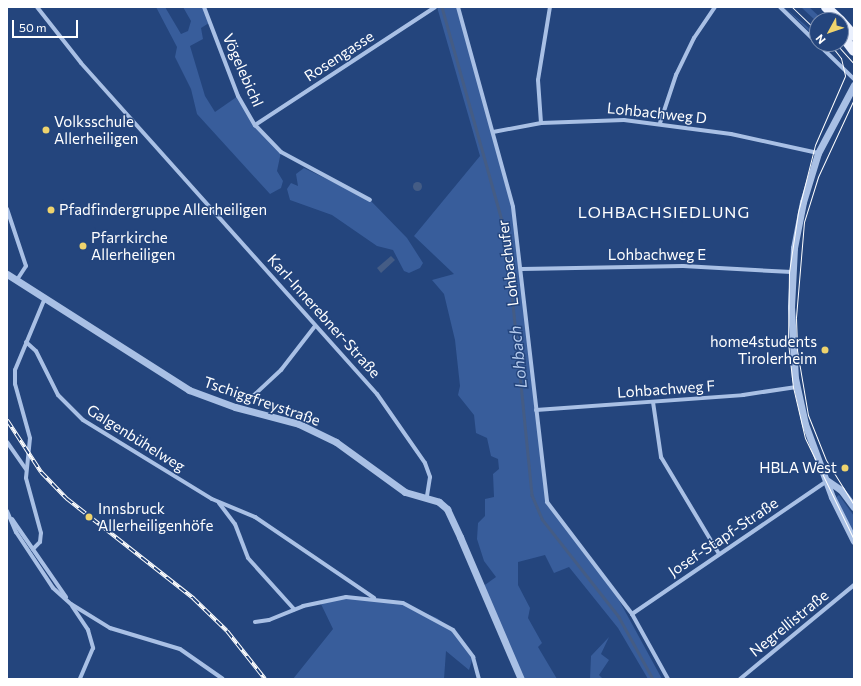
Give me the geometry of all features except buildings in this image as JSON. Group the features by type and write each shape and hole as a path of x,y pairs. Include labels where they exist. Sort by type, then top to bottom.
{"street":[{"name":"Karl-Innerebner-Straße","path":"37,7 81,64 377,394 425,463 430,477 427,497"},
{"name":"Vögelebichl","path":"204,7 238,96 255,125 281,152 304,168 370,200"},
{"name":"Rosengasse","path":"255,125 435,7"},
{"name":"Lohbachufer","path":"458,7 513,208 522,269 547,502 632,614 668,679"},
{"path":"540,123 538,80 550,7"},
{"path":"660,123 679,69 715,7"},
{"path":"780,7 809,34"},
{"path":"827,52 854,79"},
{"path":"854,85 818,153 799,217 792,272 791,329 796,387 809,437 828,481 832,497 854,541"},
{"name":"Lohbachweg D","path":"493,132 540,123 600,119 660,123 818,153"},
{"path":"7,209 26,266 17,280"},
{"name":"Lohbachweg E","path":"522,269 684,266 792,272"},
{"name":"Tschiggfreystraße","path":"7,274 189,390 235,407 299,424 336,442 405,492 427,497"},
{"path":"33,549 40,542 41,533 26,469 30,438 14,378 17,359 26,342 45,297"},
{"path":"252,397 281,370 315,326"},
{"name":"Galgenbühelweg","path":"26,342 36,351 55,390 78,416 219,502 250,514 374,598"},
{"name":"Lohbachweg F","path":"536,410 653,402 796,387"},
{"path":"653,402 661,457 720,554"},
{"path":"7,442 26,469"},
{"path":"828,481 841,490 854,507"},
{"name":"Josef-Stapf-Straße","path":"632,614 828,481"},
{"path":"427,497 447,509 521,679"},
{"name":"Galgenbühelweg","path":"219,502 235,524 248,558 294,609"},
{"path":"7,511 88,630 93,648 80,679"},
{"path":"7,511 16,532 53,588 71,604 110,628 180,649 223,679"},
{"name":"Negrellistraße","path":"740,679 854,585"},
{"path":"255,622 269,620 294,609 346,597 374,598 411,606 453,630 473,657 479,679"}],"shaded area":[{"path":"156,7 165,7 181,34 188,31 191,21 183,7 204,7 209,23 201,28 203,39 190,46 205,96 215,112 238,96 255,125 281,152 277,171 283,181 281,188 270,194 197,114 191,89 175,57 177,47"},
{"path":"437,7 458,7 513,207 547,502 614,591 662,679 648,679 618,628 569,567 554,573 545,555 518,562 518,585 530,608 528,618 542,643 538,647 557,679 521,679 482,587 496,577 484,561 477,539 478,523 485,516 485,499 494,497 493,474 499,469 498,459 491,456 487,438 476,433 474,415 458,395 460,386 455,340 444,294 432,280 454,274 414,236 480,156"},
{"path":"784,7 809,28 809,31"},
{"path":"801,7 809,7 814,12 809,12 809,14"},
{"path":"304,168 370,200 407,238 423,263 420,268 409,273 404,271 393,250 377,246 332,215 290,200 287,189 291,183 298,186 296,174"},
{"path":"417,181 422,186 417,191 412,186"},
{"path":"391,256 395,260 381,273 377,268"},
{"path":"839,495 854,516 854,534 835,498"},
{"path":"359,597 395,601 437,618 453,630 473,657 469,670 446,651 444,679 293,679 333,629 320,602"},
{"path":"609,637 601,654 609,660 599,675 603,679 590,679 591,656"}],"waterway":[{"name":"Lohbach","path":"442,7 506,234 532,495 542,519 619,617 653,679"}],"tram line":[{"path":"792,7 809,23"},
{"path":"836,52 841,58 845,76 815,145 798,212 789,272 788,342 793,387 805,438 854,540"},
{"path":"843,52 854,64"},
{"path":"854,99 818,177 804,222 796,318 797,350 808,415 826,460 854,505"}],"railway":[{"path":"7,420 41,472 66,498 193,598 227,631 265,679"}],"place":[{"name":"Volksschule Allerheiligen","path":"46,130"},
{"name":"Pfadfindergruppe Allerheiligen","path":"51,210"},
{"name":"Pfarrkirche Allerheiligen","path":"83,246"},
{"name":"home4students Tirolerheim","path":"825,350"},
{"name":"HBLA West","path":"845,468"},
{"name":"Innsbruck Allerheiligenhöfe","path":"89,517"}],"district":[{"name":"LOHBACHSIEDLUNG","path":"664,212"}]}
